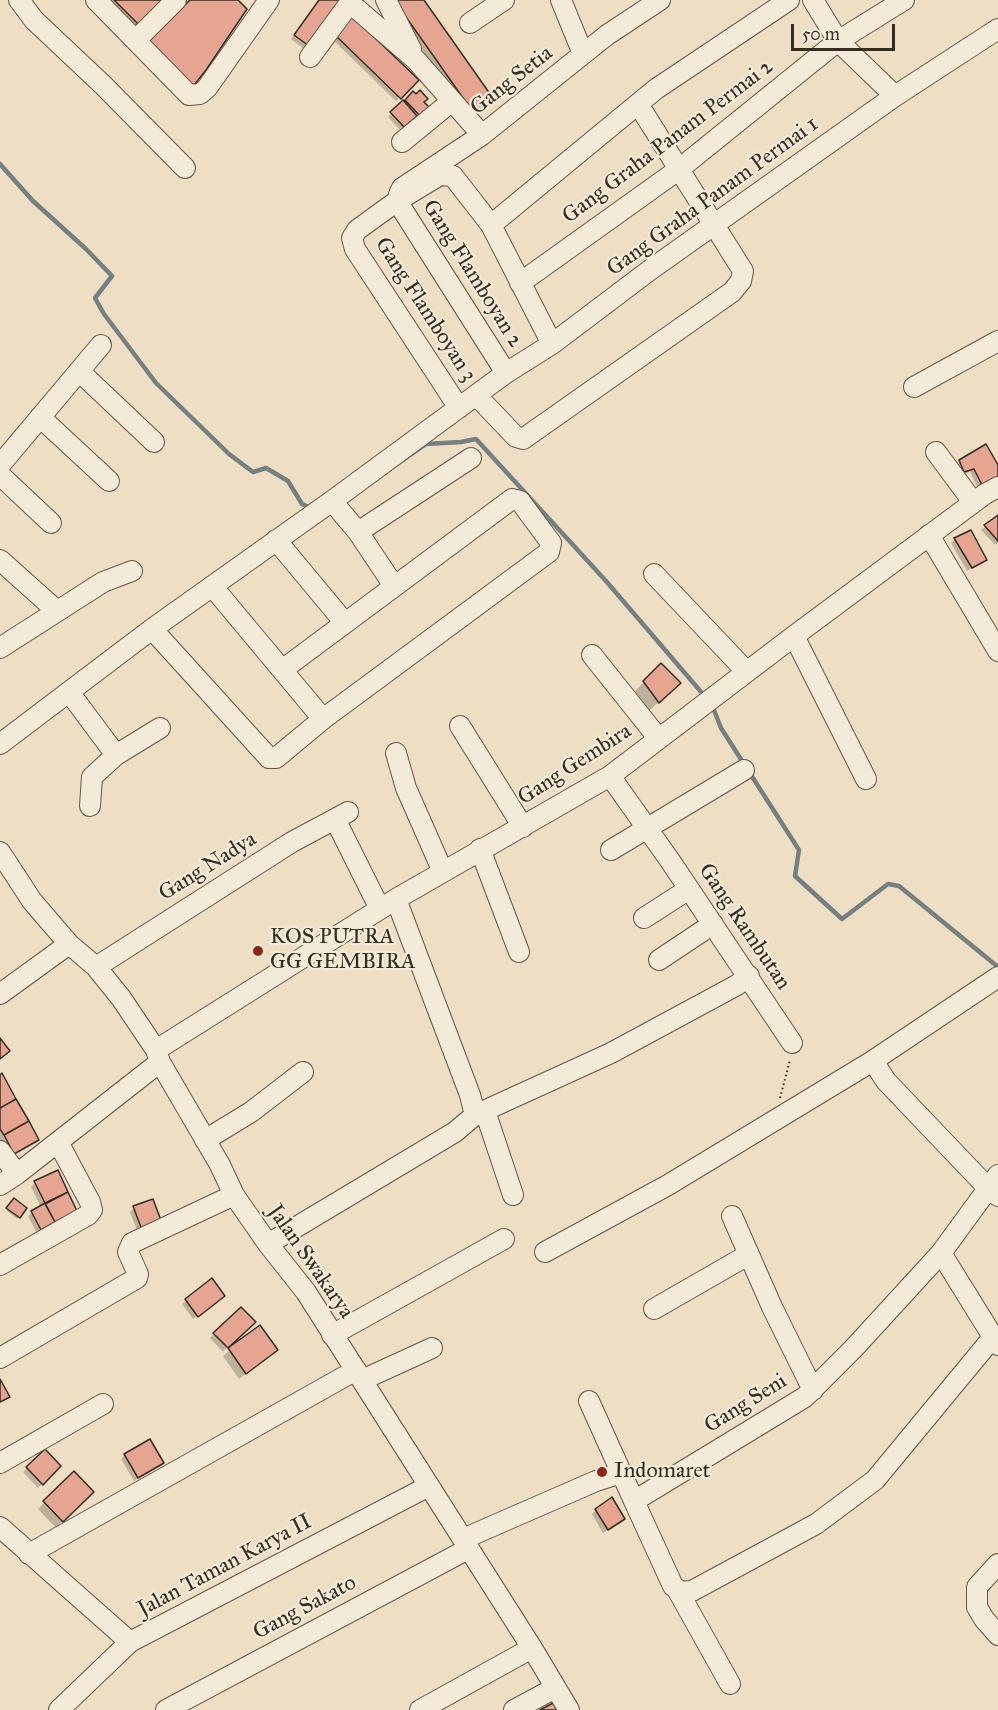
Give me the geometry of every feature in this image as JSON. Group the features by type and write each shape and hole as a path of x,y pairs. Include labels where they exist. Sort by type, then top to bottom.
{"street":[{"path":"19,0 34,20 104,85 185,168"},
{"path":"96,0 189,95 200,94 207,88 269,0"},
{"path":"136,40 176,0"},
{"path":"386,0 416,60"},
{"path":"470,23 504,0"},
{"path":"561,0 584,54"},
{"name":"Gang Setia","path":"398,201 402,188 482,135 607,35 660,0"},
{"path":"491,225 656,89 789,0"},
{"path":"813,0 838,41 895,96"},
{"name":"Gang Graha Panam Permai 2","path":"520,283 678,170 838,41 904,0"},
{"path":"310,57 351,1 416,60 482,135"},
{"name":"Gang Graha Panam Permai 1","path":"0,744 152,629 506,373 552,344 650,270 895,96 998,29"},
{"path":"402,142 452,101"},
{"path":"476,395 516,437 523,439 732,292 741,281 743,271 638,104"},
{"path":"398,201 429,181 440,176 453,176 491,225 552,344"},
{"name":"Gang Flamboyan 3","path":"398,201 357,230 352,238 355,249 459,408"},
{"name":"Gang Flamboyan 2","path":"398,201 506,373"},
{"path":"914,387 998,341"},
{"path":"0,465 101,345"},
{"path":"78,371 154,442"},
{"path":"40,417 109,481"},
{"path":"936,452 973,502"},
{"path":"358,532 471,458"},
{"path":"0,475 51,523"},
{"name":"Gang Gembira","path":"0,1185 58,1142 158,1056 388,904 610,776 746,671 973,502 998,488"},
{"path":"152,629 269,758 276,758 323,719 549,552 551,543 520,501 512,499 282,670"},
{"path":"332,501 358,532 394,586"},
{"path":"929,535 998,651"},
{"path":"276,540 345,623"},
{"path":"0,560 57,611"},
{"path":"0,648 103,582 132,571"},
{"path":"654,574 746,671"},
{"path":"212,586 323,719"},
{"path":"794,636 866,779"},
{"path":"592,655 659,739"},
{"path":"69,692 116,755"},
{"path":"460,726 523,826"},
{"path":"90,806 92,777 116,755 160,728"},
{"path":"396,753 406,788 443,872"},
{"path":"612,850 744,770"},
{"name":"Gang Rambutan","path":"610,776 690,889 792,1043"},
{"name":"Gang Nadya","path":"96,967 292,842 342,816 388,904"},
{"path":"480,849 519,952"},
{"name":"Jalan Swakarya","path":"0,852 32,901 69,944 96,967 121,998 158,1056 234,1195 268,1244 306,1292 569,1710"},
{"path":"644,918 690,889"},
{"path":"388,904 470,1095 480,1113 513,1195"},
{"path":"659,960 713,924"},
{"path":"0,994 69,944"},
{"path":"268,1244 455,1131 480,1113 610,1053 737,985 749,976"},
{"path":"545,1252 668,1185 871,1062 998,977"},
{"path":"871,1062 877,1066 886,1081 995,1186"},
{"path":"205,1140 258,1107 303,1072"},
{"path":"0,1264 88,1215 92,1210 58,1142"},
{"path":"0,1151 17,1174"},
{"name":"Gang Seni","path":"634,1501 805,1397 854,1348 941,1253 995,1186"},
{"path":"0,1358 136,1278 138,1274 128,1252 132,1243 234,1195"},
{"path":"732,1216 748,1255 813,1390"},
{"path":"332,1335 504,1239"},
{"path":"678,1592 692,1591 816,1524 875,1480 996,1340 941,1253"},
{"path":"654,1309 748,1255"},
{"path":"29,1554 358,1375 432,1348"},
{"path":"589,1401 673,1586 730,1684"},
{"path":"0,1463 103,1404"},
{"path":"465,1544 597,1481 621,1473"},
{"name":"Jalan Taman Karya II","path":"59,1710 130,1642 429,1486"},
{"path":"0,1527 130,1642"},
{"name":"Gang Sakato","path":"166,1710 465,1544"},
{"path":"998,1564 977,1587 977,1607 984,1620 998,1635"},
{"path":"420,1710 532,1648"},
{"path":"514,1710 555,1688"}],"path":[{"path":"776,1118 792,1043"}],"building":[{"path":"114,0 168,0 141,27"},
{"path":"190,0 238,0 247,9 191,89 146,44"},
{"path":"319,0 343,0 309,46 294,35"},
{"path":"394,0 424,0 495,101 475,115"},
{"path":"352,16 419,80 401,99 334,34"},
{"path":"420,90 428,99 424,102 429,107 420,116 405,100 413,91 416,94"},
{"path":"403,100 417,116 404,127 390,112"},
{"path":"986,444 998,465 998,479 983,487 974,469 964,472 959,460"},
{"path":"998,515 998,541 984,525"},
{"path":"971,530 987,560 972,568 954,538"},
{"path":"661,663 681,683 659,703 643,681"},
{"path":"0,1038 10,1051 0,1059"},
{"path":"2,1073 16,1099 0,1108 0,1075"},
{"path":"16,1099 29,1121 4,1135 0,1129 0,1108"},
{"path":"29,1121 39,1140 14,1154 4,1135"},
{"path":"58,1170 68,1192 45,1203 34,1181"},
{"path":"68,1192 77,1211 55,1222 45,1204"},
{"path":"14,1198 27,1208 20,1218 6,1208"},
{"path":"153,1199 162,1223 142,1230 133,1206"},
{"path":"45,1203 55,1222 41,1230 31,1211"},
{"path":"212,1278 225,1296 198,1317 185,1299"},
{"path":"241,1307 256,1322 228,1348 213,1333"},
{"path":"260,1325 278,1350 246,1374 228,1348"},
{"path":"0,1379 10,1397 0,1402"},
{"path":"150,1439 164,1463 138,1478 124,1454"},
{"path":"45,1449 61,1466 43,1485 26,1467"},
{"path":"74,1471 94,1492 63,1522 43,1501"},
{"path":"612,1497 625,1519 608,1530 595,1509"},
{"path":"553,1703 557,1710 540,1710"}],"waterway":[{"path":"0,164 33,201 112,276 95,298 104,314 156,383 229,454 253,472 266,468 288,481 302,504 311,508"},
{"path":"374,480 426,444 476,439 606,581 702,693"},
{"path":"712,705 721,728 799,850 795,876 842,919 888,884 899,886 998,967"}],"place":[{"name":"KOS PUTRA GG GEMBIRA","path":"258,951"},
{"name":"Indomaret","path":"602,1472"}]}
